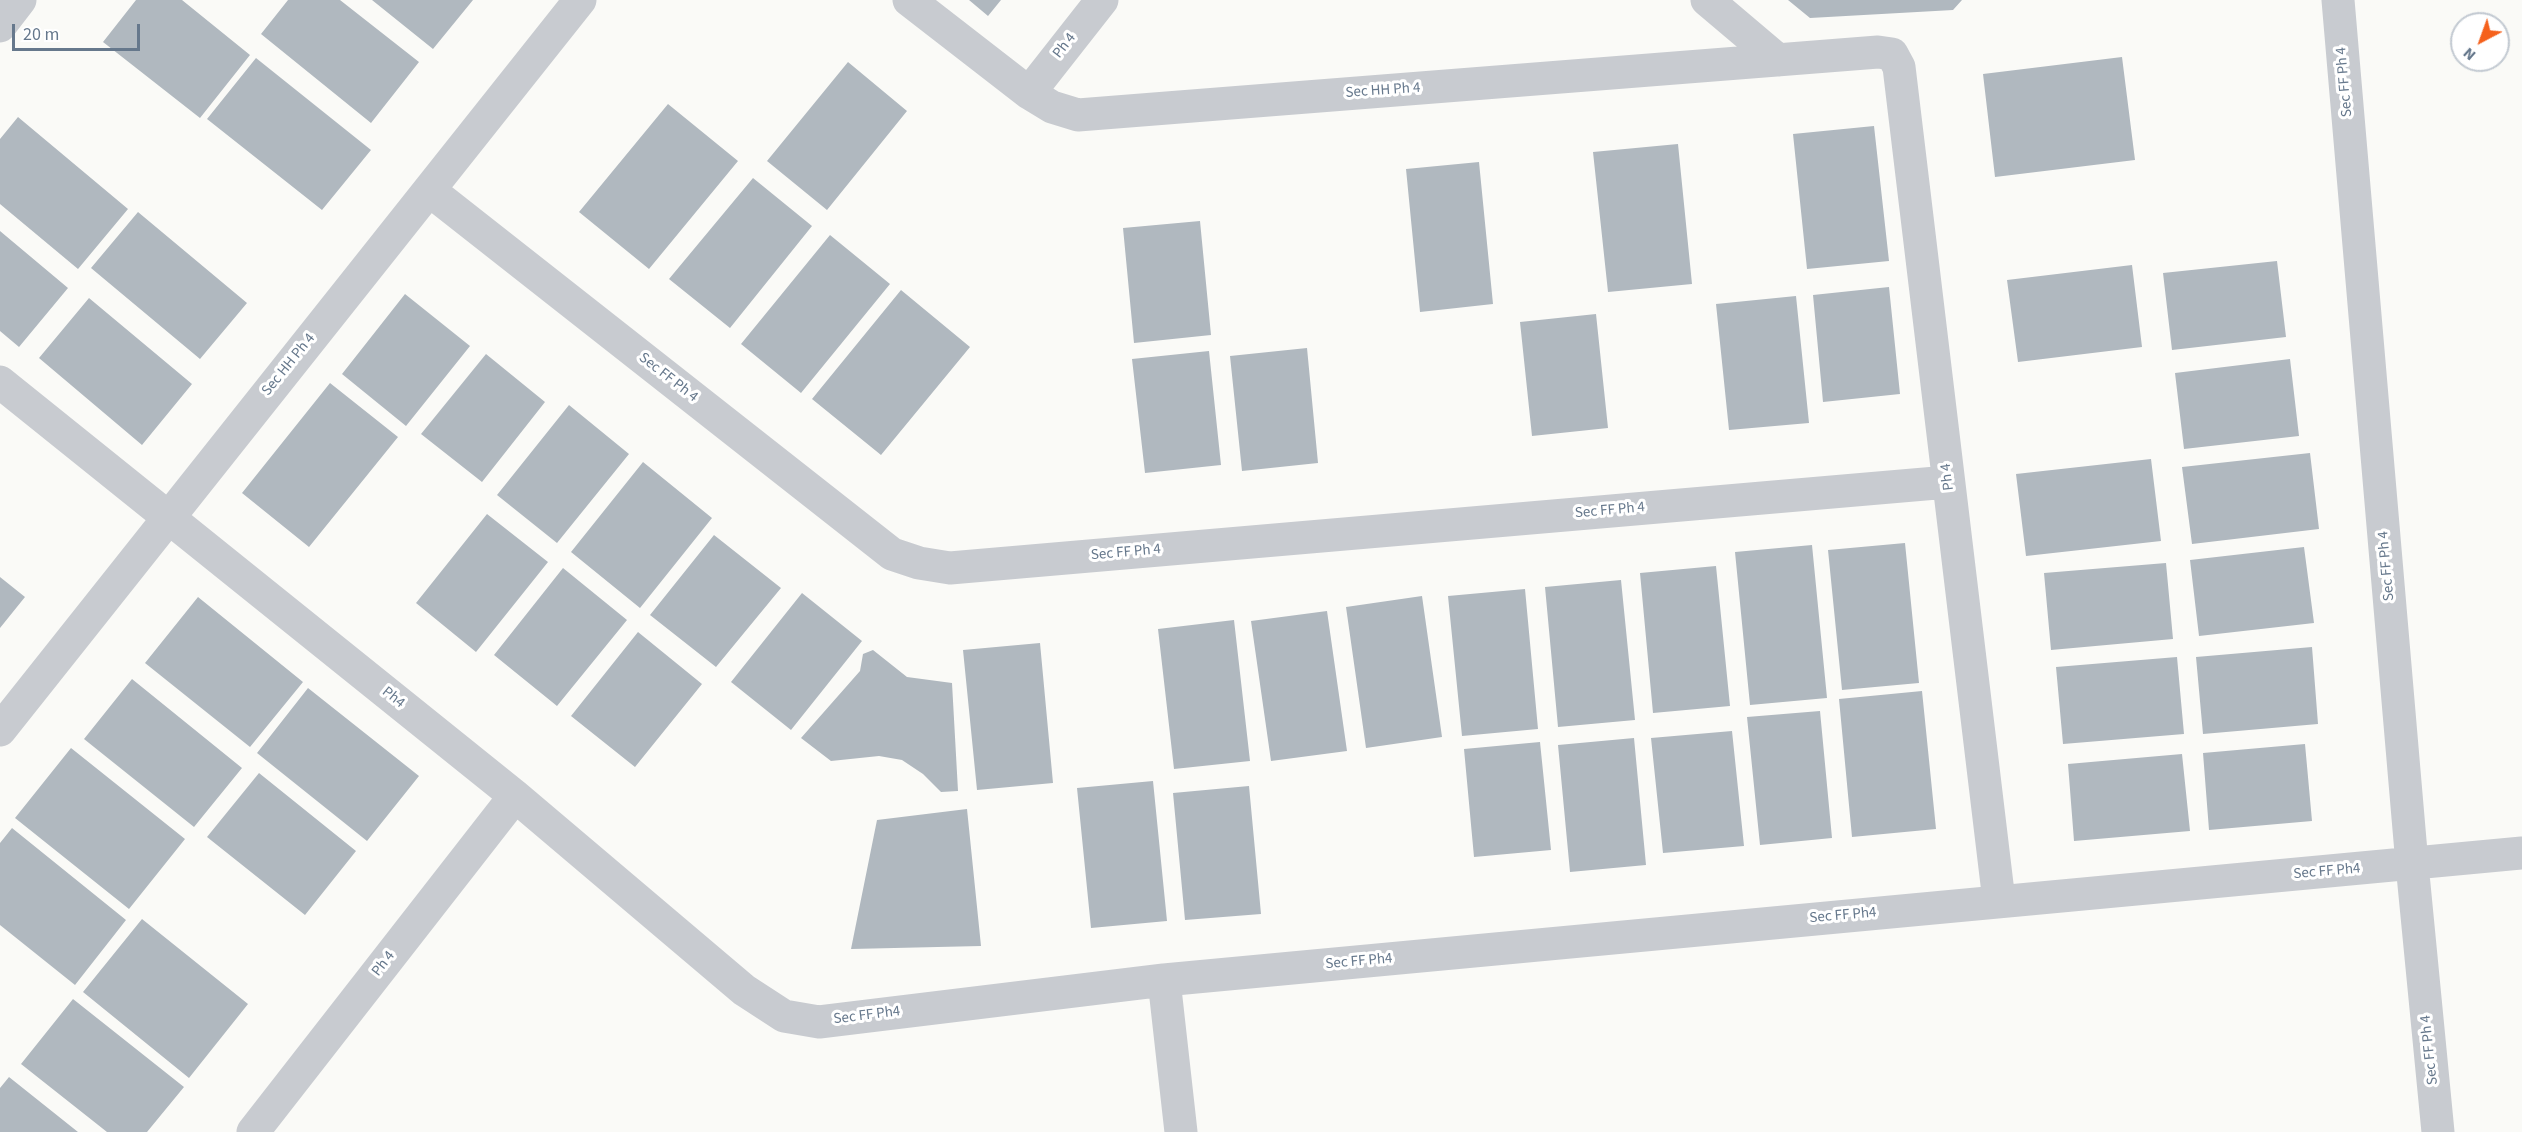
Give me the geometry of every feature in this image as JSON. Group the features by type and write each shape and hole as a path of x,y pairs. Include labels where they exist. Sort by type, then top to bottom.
{"street":[{"path":"0,26 20,0"},
{"name":"Sec HH Ph 4","path":"0,730 579,0"},
{"name":"Sec HH Ph 4","path":"909,0 1029,93 1052,107 1078,115 1878,52 1892,54"},
{"name":"Ph 4","path":"1029,93 1102,0"},
{"path":"1707,0 1778,60"},
{"name":"Sec FF Ph 4","path":"2338,0 2412,864 2438,1132"},
{"name":"Ph 4","path":"1892,54 1899,67 1999,901"},
{"name":"Sec FF Ph 4","path":"429,190 892,554 919,563 950,568 1948,482"},
{"name":"Ph4","path":"0,382 515,796 744,990 784,1016"},
{"name":"Ph 4","path":"253,1132 515,796"},
{"name":"Sec FF Ph4","path":"784,1016 819,1022 1164,980 2522,853"},
{"path":"1164,980 1181,1132"}],"building":[{"path":"136,0 182,0 250,55 200,118 103,42"},
{"path":"288,0 340,0 419,62 371,123 261,34"},
{"path":"372,0 473,0 433,49"},
{"path":"969,0 1001,0 988,16"},
{"path":"1788,0 1962,0 1953,10 1810,18"},
{"path":"2122,57 2135,160 1995,177 1983,74"},
{"path":"256,58 371,150 322,210 207,119"},
{"path":"848,62 907,111 827,210 767,161"},
{"path":"668,104 738,161 649,269 579,212"},
{"path":"18,117 128,209 78,269 0,204 0,139"},
{"path":"1874,126 1889,261 1807,269 1793,134"},
{"path":"1678,144 1692,284 1608,292 1593,152"},
{"path":"1479,162 1493,304 1420,312 1406,169"},
{"path":"753,178 812,226 730,328 669,279"},
{"path":"138,212 247,303 200,359 91,268"},
{"path":"1200,221 1211,335 1134,343 1123,228"},
{"path":"0,231 68,288 19,347 0,331"},
{"path":"830,235 890,284 801,393 741,344"},
{"path":"2277,261 2286,337 2172,350 2163,273"},
{"path":"2132,265 2142,347 2018,362 2007,280"},
{"path":"1889,287 1900,394 1823,402 1813,295"},
{"path":"901,290 970,347 881,455 812,399"},
{"path":"405,294 470,346 406,426 342,374"},
{"path":"1796,296 1809,423 1729,430 1716,304"},
{"path":"89,298 192,384 142,445 39,358"},
{"path":"1596,314 1608,428 1532,436 1520,322"},
{"path":"1307,348 1318,463 1242,471 1230,356"},
{"path":"1209,351 1221,465 1145,473 1132,359"},
{"path":"486,354 545,402 482,482 421,434"},
{"path":"2290,359 2299,436 2184,449 2175,373"},
{"path":"330,383 398,437 309,547 242,493"},
{"path":"569,405 629,454 557,543 497,495"},
{"path":"2310,453 2319,529 2192,544 2182,467"},
{"path":"2151,459 2161,541 2026,556 2016,474"},
{"path":"643,462 712,518 640,608 571,552"},
{"path":"487,514 548,562 476,652 416,603"},
{"path":"714,535 781,588 716,667 650,615"},
{"path":"1905,543 1919,683 1842,690 1828,550"},
{"path":"1812,545 1827,698 1750,705 1735,552"},
{"path":"2304,547 2314,623 2199,636 2190,560"},
{"path":"2166,563 2173,639 2051,650 2044,573"},
{"path":"1716,566 1730,706 1653,713 1640,573"},
{"path":"563,568 627,620 557,706 494,655"},
{"path":"0,577 25,597 0,628"},
{"path":"1621,580 1635,720 1558,727 1545,587"},
{"path":"1525,589 1538,729 1462,736 1448,596"},
{"path":"802,593 862,641 791,730 731,682"},
{"path":"1422,596 1442,737 1366,748 1346,607"},
{"path":"198,597 303,682 250,747 145,663"},
{"path":"1327,611 1347,751 1271,761 1251,621"},
{"path":"1234,620 1250,761 1174,769 1158,629"},
{"path":"638,632 702,684 635,767 571,716"},
{"path":"1040,643 1053,783 977,790 963,650"},
{"path":"2312,647 2318,724 2203,734 2196,657"},
{"path":"873,650 907,677 952,683 958,791 941,792 923,774 902,760 879,756 831,761 801,738 860,671 863,654"},
{"path":"2177,657 2184,734 2063,744 2056,667"},
{"path":"132,679 242,768 194,827 84,739"},
{"path":"308,688 419,776 367,841 257,753"},
{"path":"1922,691 1936,829 1852,837 1839,699"},
{"path":"1820,711 1832,838 1760,845 1747,717"},
{"path":"1732,731 1744,846 1663,853 1651,738"},
{"path":"1634,738 1646,865 1570,872 1558,745"},
{"path":"1540,742 1551,850 1474,857 1464,749"},
{"path":"2305,744 2312,821 2209,830 2203,753"},
{"path":"71,748 185,839 129,909 15,818"},
{"path":"2182,754 2190,831 2074,841 2068,764"},
{"path":"259,773 356,851 305,915 207,837"},
{"path":"1153,781 1167,921 1091,928 1077,788"},
{"path":"1249,786 1261,914 1185,920 1173,793"},
{"path":"967,809 981,946 851,949 877,820"},
{"path":"12,828 126,920 75,985 0,925 0,843"},
{"path":"142,919 248,1004 189,1078 83,992"},
{"path":"73,999 184,1087 147,1132 107,1132 21,1064"},
{"path":"9,1077 78,1132 0,1132 0,1088"}]}
